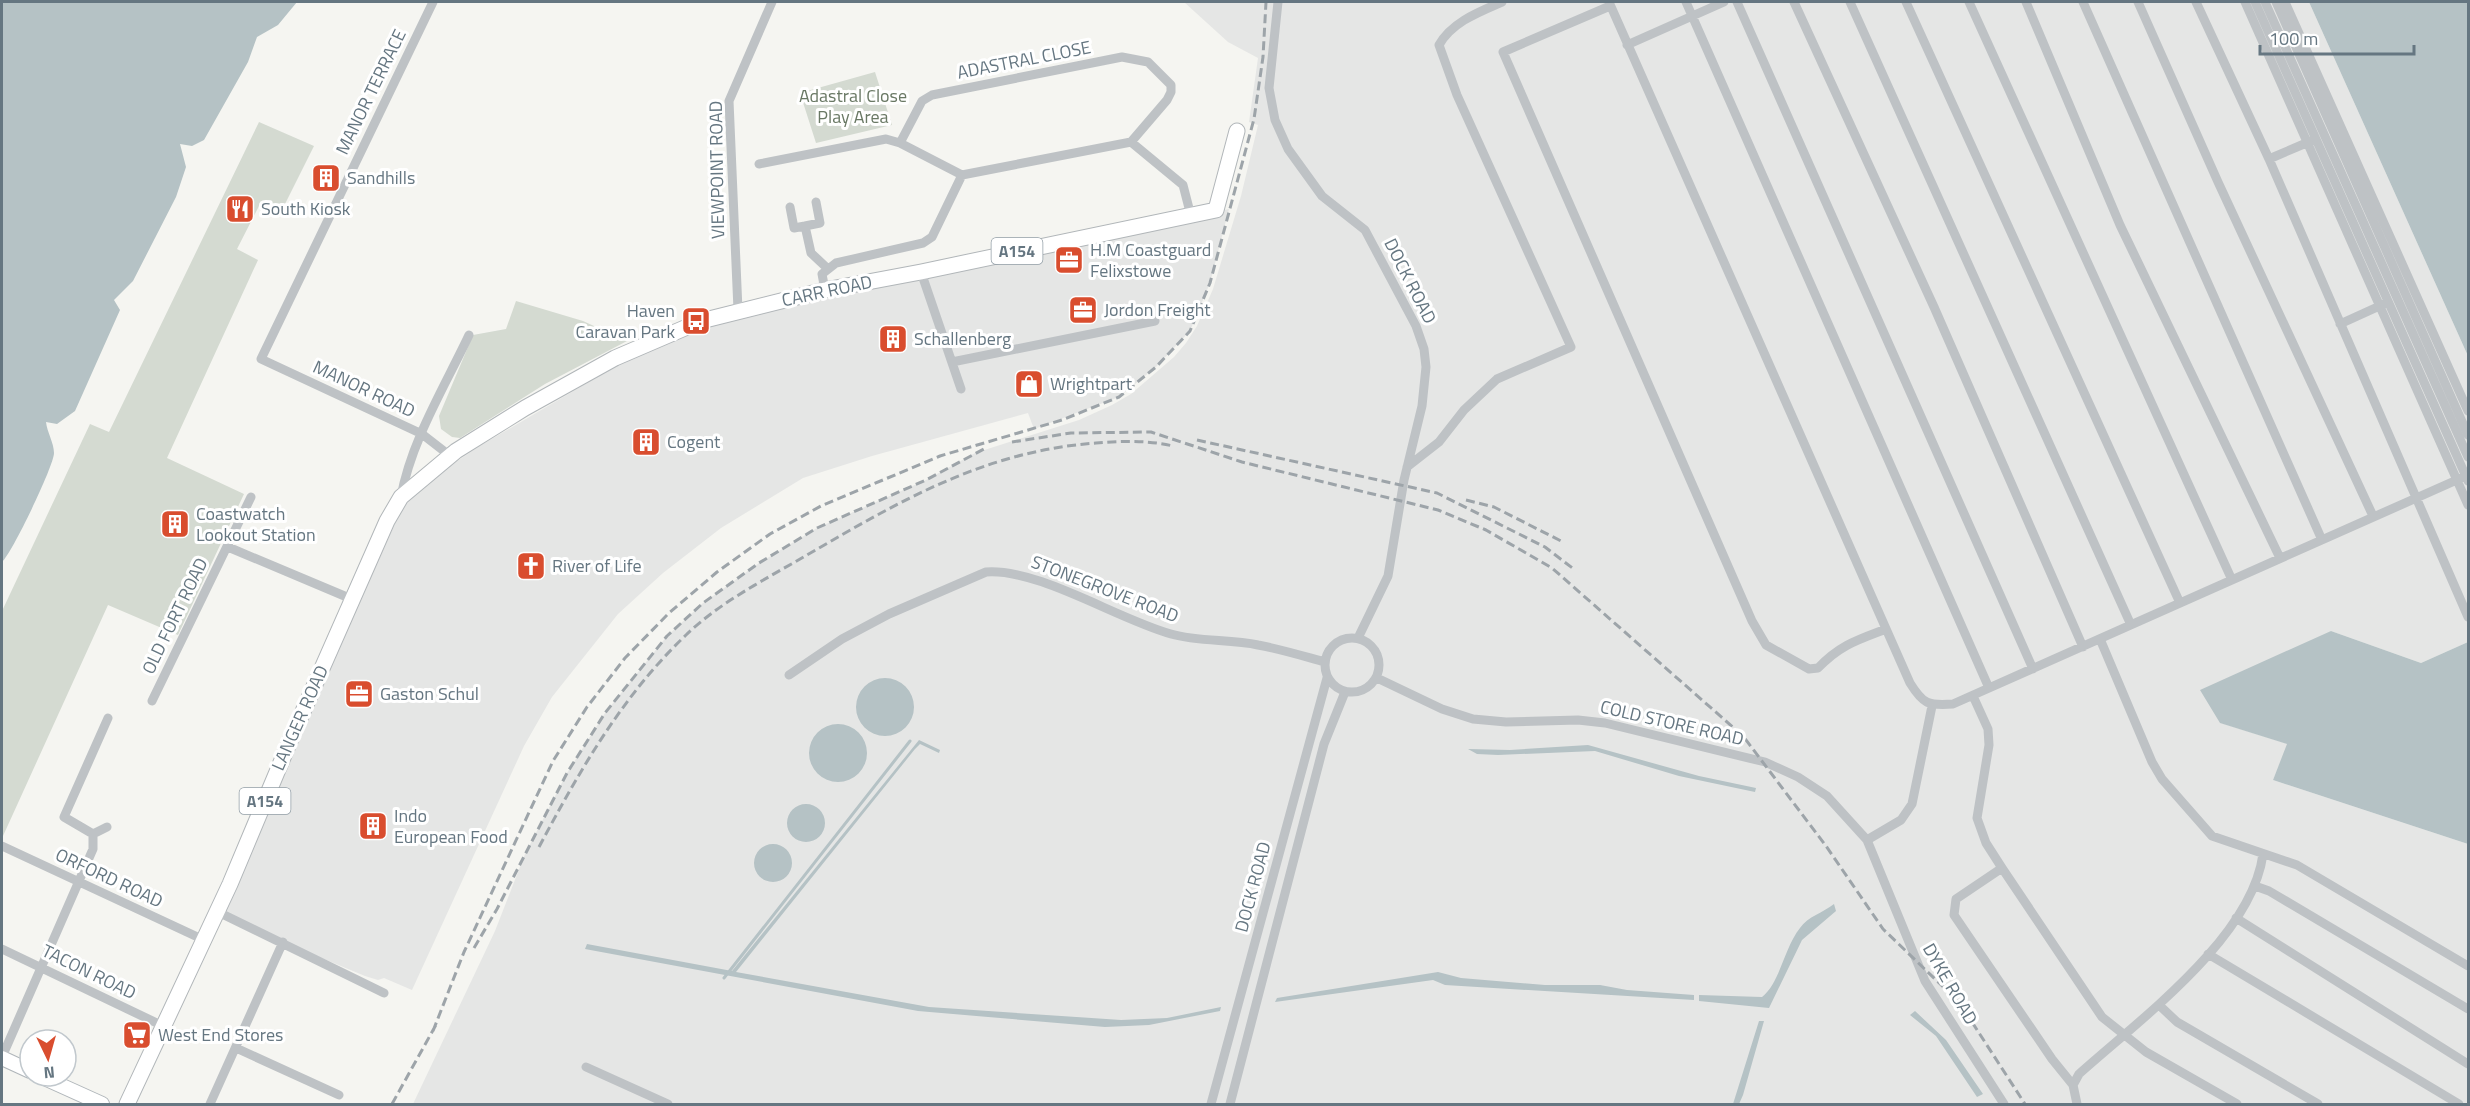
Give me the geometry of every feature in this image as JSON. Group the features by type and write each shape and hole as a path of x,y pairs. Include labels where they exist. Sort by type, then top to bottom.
{"main road":[{"name":"CARR ROAD","path":"401,497 449,455 525,408 615,358 701,321 825,290 1216,210 1237,131"},
{"name":"LANGER ROAD","path":"127,1104 218,912 294,731 354,600 387,521 401,497"}],"street":[{"name":"MANOR TERRACE","path":"261,358 433,2"},
{"name":"VIEWPOINT ROAD","path":"738,310 729,101 772,2"},
{"name":"DOCK ROAD","path":"1278,2 1269,88 1275,120 1288,149 1322,196 1365,230 1416,326 1424,349 1426,367 1422,406 1407,467 1388,576 1358,638"},
{"path":"1407,467 1439,442 1464,410 1497,379 1571,347 1457,95 1438,45 1444,35 1461,21 1502,2"},
{"path":"1686,2 1989,688"},
{"path":"1627,45 1724,2"},
{"path":"1737,2 2033,669"},
{"path":"1794,2 1939,318 2083,646"},
{"path":"1850,2 2131,625"},
{"path":"1906,2 2181,603"},
{"path":"1969,2 2232,580"},
{"path":"2026,2 2120,225 2280,558"},
{"path":"2083,2 2322,540"},
{"path":"2138,2 2217,182 2373,516"},
{"path":"2196,2 2269,159 2469,617"},
{"path":"2245,2 2324,135"},
{"path":"2255,2 2324,135 2397,298 2465,478 2469,505"},
{"path":"2265,2 2469,457"},
{"path":"2276,2 2324,135 2397,298 2469,435"},
{"path":"2285,2 2324,135"},
{"path":"1886,629 1847,644 1835,651 1818,668 1809,669 1766,645 1752,621 1503,52 1609,4 1910,682 1918,696 1932,706 1953,704 1973,696 2415,497 2465,478"},
{"name":"ADASTRAL CLOSE","path":"900,143 922,101 932,95 1122,57 1148,62 1171,85 1171,92 1167,99 1131,142"},
{"path":"2269,159 2324,135"},
{"path":"759,164 886,139 900,143 962,175 1131,142 1183,185 1191,216"},
{"path":"825,290 822,274 836,263 923,243 932,237 962,175"},
{"path":"790,207 794,228 805,226 820,223 816,202"},
{"path":"805,226 810,253 827,268"},
{"path":"921,272 961,390"},
{"path":"2340,324 2397,298"},
{"path":"2397,298 2469,411"},
{"path":"952,362 1155,321"},
{"path":"401,497 404,477 422,434 469,335"},
{"name":"MANOR ROAD","path":"261,358 422,434 449,455"},
{"name":"OLD FORT ROAD","path":"152,701 251,497"},
{"name":"OLD FORT ROAD","path":"228,547 354,600"},
{"name":"STONEGROVE ROAD","path":"789,675 842,639 889,614 986,572 1003,571 1026,576 1143,626 1175,635 1257,645 1325,662"},
{"path":"1358,638 1374,648 1380,661 1377,678 1363,691 1345,692 1336,688 1327,678 1325,662 1327,653 1335,643 1344,639 1358,638"},
{"path":"2100,639 2146,748 2162,779 2212,836 2297,865 2469,966"},
{"name":"DOCK ROAD","path":"1211,1104 1327,678"},
{"name":"COLD STORE ROAD","path":"1377,678 1442,709 1473,719 1506,722 1578,720 1605,723 1765,762 1798,777 1827,796 1867,840"},
{"name":"DOCK ROAD","path":"1230,1104 1324,744 1345,692"},
{"path":"1973,696 1988,729 1989,745 1977,818 1986,843 2002,868 2102,1017 2124,1036 2237,1104"},
{"path":"1867,840 1900,820 1912,804 1932,706"},
{"path":"18,1065 2,1057 93,849 93,834 86,827 64,818 108,718"},
{"path":"93,834 107,827"},
{"name":"DYKE ROAD","path":"1867,840 1915,961 2004,1104"},
{"name":"ORFORD ROAD","path":"2,846 204,940"},
{"path":"2073,1085 2079,1074 2159,1005 2208,954 2236,918 2255,886 2261,873 2264,854"},
{"path":"2002,868 1956,899 1954,915 2052,1059 2073,1085 2077,1104"},
{"path":"2255,886 2269,891 2469,1009"},
{"path":"218,912 384,993"},
{"path":"2236,918 2469,1064"},
{"path":"210,1104 283,942"},
{"name":"TACON ROAD","path":"2,949 163,1026"},
{"path":"2208,954 2459,1104"},
{"path":"2159,1005 2177,1022 2318,1104"},
{"path":"236,1048 339,1095"},
{"path":"586,1067 669,1104"},
{"path":"67,1088 102,1104"}],"shaded area":[{"path":"2,2 297,2 278,25 257,37 248,62 204,140 192,146 180,144 186,167 176,197 133,281 114,300 120,310 75,411 57,424 46,422 54,449 52,461 22,528 2,562"},
{"path":"1184,2 2309,2 2468,356 2468,642 2421,663 2331,631 2221,723 2288,744 2273,780 2468,844 2468,1104 413,1104 495,931 525,854 567,773 605,713 667,636 703,603 759,563 817,528 926,480 975,453 1079,420 1112,405 1131,394 1174,357 1186,343 1197,326 1213,289 1241,196 1258,125 1249,122 1258,58 1228,42"},
{"path":"2309,2 2468,2 2468,356"},
{"path":"1229,209 1210,283 1190,331 1156,367 1119,397 1034,429 1028,413 872,456 803,478 721,528 663,573 618,614 552,697 524,746 412,990 384,978 378,980 365,976 218,912 405,502 426,482 478,447 616,366 677,339 735,318 825,290"},
{"path":"2331,631 2421,663 2468,642 2468,844 2273,780 2287,744 2220,723 2200,690"},
{"path":"885,678 896,680 906,686 912,696 914,707 912,718 906,728 896,734 885,736 874,734 864,728 858,718 856,707 858,696 864,686 874,680"},
{"path":"838,724 849,726 862,737 867,753 865,764 854,777 838,782 827,780 814,769 809,753 811,742 822,729"},
{"path":"919,740 940,750 939,753 920,744 915,749 736,972 929,1007 1121,1020 1167,1018 1221,1007 1220,1011 1149,1025 1105,1027 918,1011 585,949 587,944 732,971"},
{"path":"1588,745 1699,776 1756,788 1755,792 1679,776 1595,751 1498,755 1477,754 1468,749 1510,750"},
{"path":"806,804 820,809 825,823 820,837 806,842 792,837 787,823 792,809"},
{"path":"773,844 787,849 792,863 787,877 773,882 759,877 754,863 759,849"},
{"path":"1834,904 1836,911 1802,940 1769,1008 1699,1001 1699,995 1762,997 1778,974 1800,928 1807,920"},
{"path":"1438,972 1461,978 1545,985 1600,985 1627,990 1694,995 1694,1000 1445,985 1433,980 1275,1002 1277,998"},
{"path":"1915,1011 1946,1040 1983,1094 1977,1097 1936,1036 1910,1015"},
{"path":"1759,1021 1764,1021 1743,1095 1739,1104 1733,1104"}],"green space":[{"name":"Adastral Close Play Area","path":"875,72 892,125 816,143 800,93"},
{"path":"259,122 314,146 279,216 259,206 237,249 258,260 167,458 244,494 178,635 108,605 3,836 2,611 90,424 109,432"},
{"path":"516,301 583,321 627,341 545,384 460,438 452,437 441,429 439,416 473,335 506,329"}],"waterway":[{"path":"724,978 910,741"}],"railway":[{"path":"433,1031 464,952 553,761 587,707 625,658 669,613 717,572 770,534 821,506 940,456 1062,420 1119,397 1156,367 1190,331 1210,283 1254,119 1263,57 1266,2"},
{"path":"1012,442 1071,433 1151,432 1242,462 1438,510 1486,530 1552,568 1743,736 1826,846 1883,929 1959,1002 2025,1104"},
{"path":"1197,440 1437,493 1545,547 1575,570"},
{"path":"539,847 587,762 642,683 663,658 699,623 744,592 910,498 980,468 1017,456 1096,443 1134,442 1173,446"},
{"path":"474,948 497,909 567,773 605,713 667,636 703,603 759,563 817,528 926,480 984,449"},
{"path":"1466,500 1494,507 1563,542"},
{"path":"392,1104 437,1023"}],"place":[{"name":"Sandhills","path":"326,178"},
{"name":"South Kiosk","path":"240,209"},
{"name":"H.M Coastguard Felixstowe","path":"1069,260"},
{"name":"Jordon Freight","path":"1083,310"},
{"name":"Haven Caravan Park","path":"696,321"},
{"name":"Schallenberg","path":"893,339"},
{"name":"Wrightpart","path":"1029,384"},
{"name":"Cogent","path":"646,442"},
{"name":"Coastwatch Lookout Station","path":"175,524"},
{"name":"River of Life","path":"531,566"},
{"name":"Gaston Schul","path":"359,694"},
{"name":"Indo European Food","path":"373,826"},
{"name":"West End Stores","path":"137,1035"}]}
